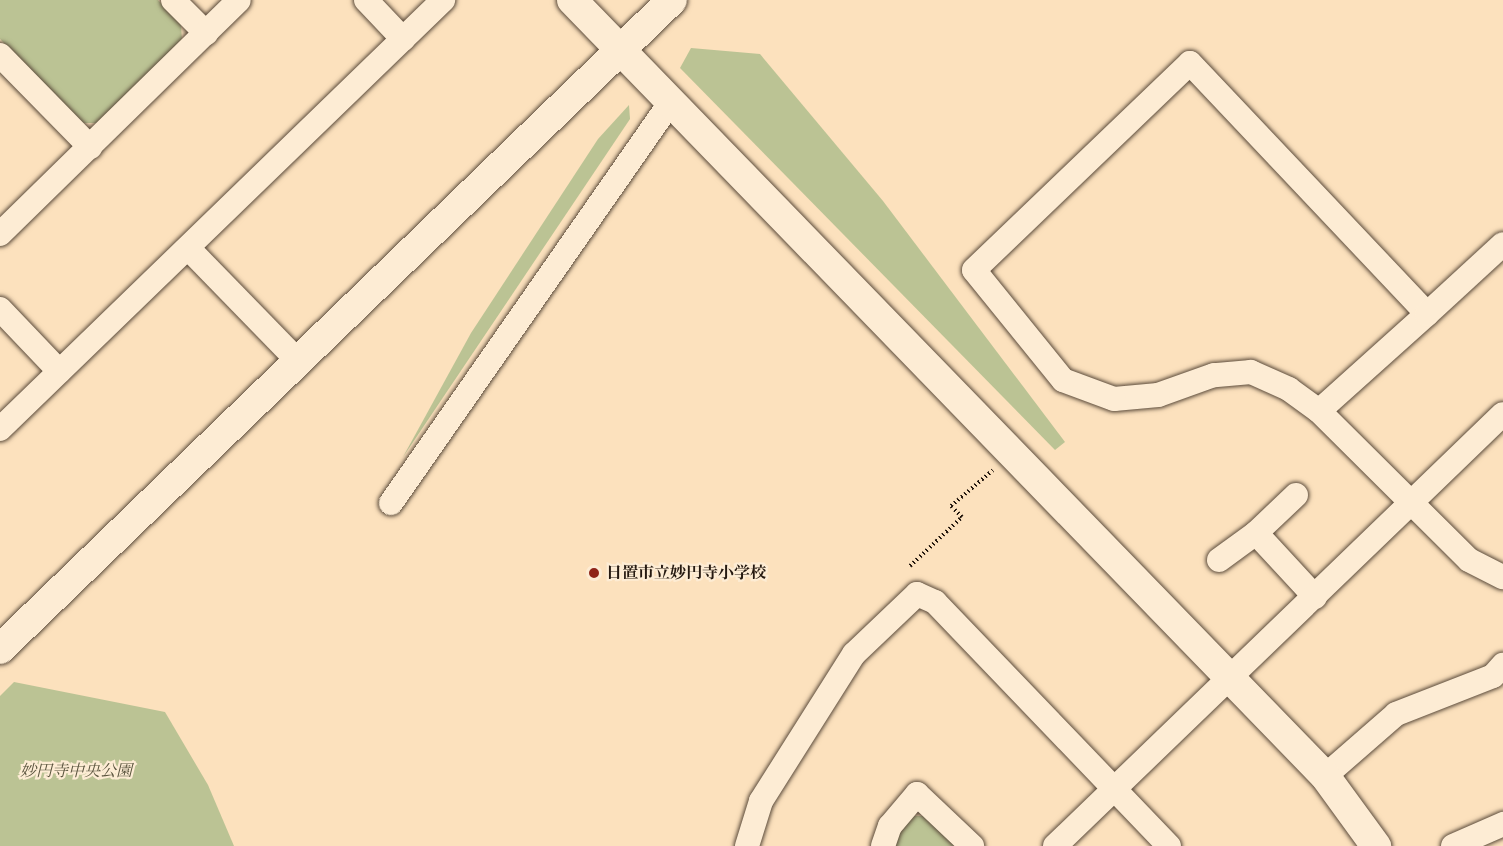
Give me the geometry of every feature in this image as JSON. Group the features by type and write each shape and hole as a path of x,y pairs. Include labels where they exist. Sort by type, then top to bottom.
{"street":[{"path":"173,0 206,33"},
{"path":"0,234 239,0"},
{"path":"366,0 403,39"},
{"path":"0,429 443,0"},
{"path":"572,0 1228,680 1325,776 1376,846"},
{"path":"3,641 672,0"},
{"path":"0,56 90,147"},
{"path":"1427,314 1190,63 974,270 1063,380 1114,399 1158,395 1214,375 1251,372 1289,389 1318,411 1469,560 1503,577"},
{"path":"392,503 671,101"},
{"path":"1318,411 1503,244"},
{"path":"188,249 296,359"},
{"path":"0,309 59,371"},
{"path":"1055,846 1412,506 1503,414"},
{"path":"1219,560 1256,533 1296,495"},
{"path":"1256,533 1315,597"},
{"path":"747,846 761,801 854,654 917,594 935,602 1112,790 1169,846"},
{"path":"1325,776 1396,714 1493,676 1503,665"},
{"path":"883,846 890,826 917,794 972,846"},
{"path":"1454,846 1503,824"}],"path":[{"path":"910,566 962,517 951,506 990,473"}],"green space":[{"path":"0,0 158,0 181,24 182,42 99,123 82,123 0,39"},
{"path":"691,48 760,54 883,201 1065,442 1055,450 680,68"},
{"path":"629,105 630,119 403,457 471,333 598,139"},
{"name":"妙円寺中央公園","path":"14,682 165,712 208,785 234,846 0,846 0,696"},
{"path":"910,816 927,816 955,846 892,846"}],"place":[{"name":"日置市立妙円寺小学校","path":"594,573"}]}
